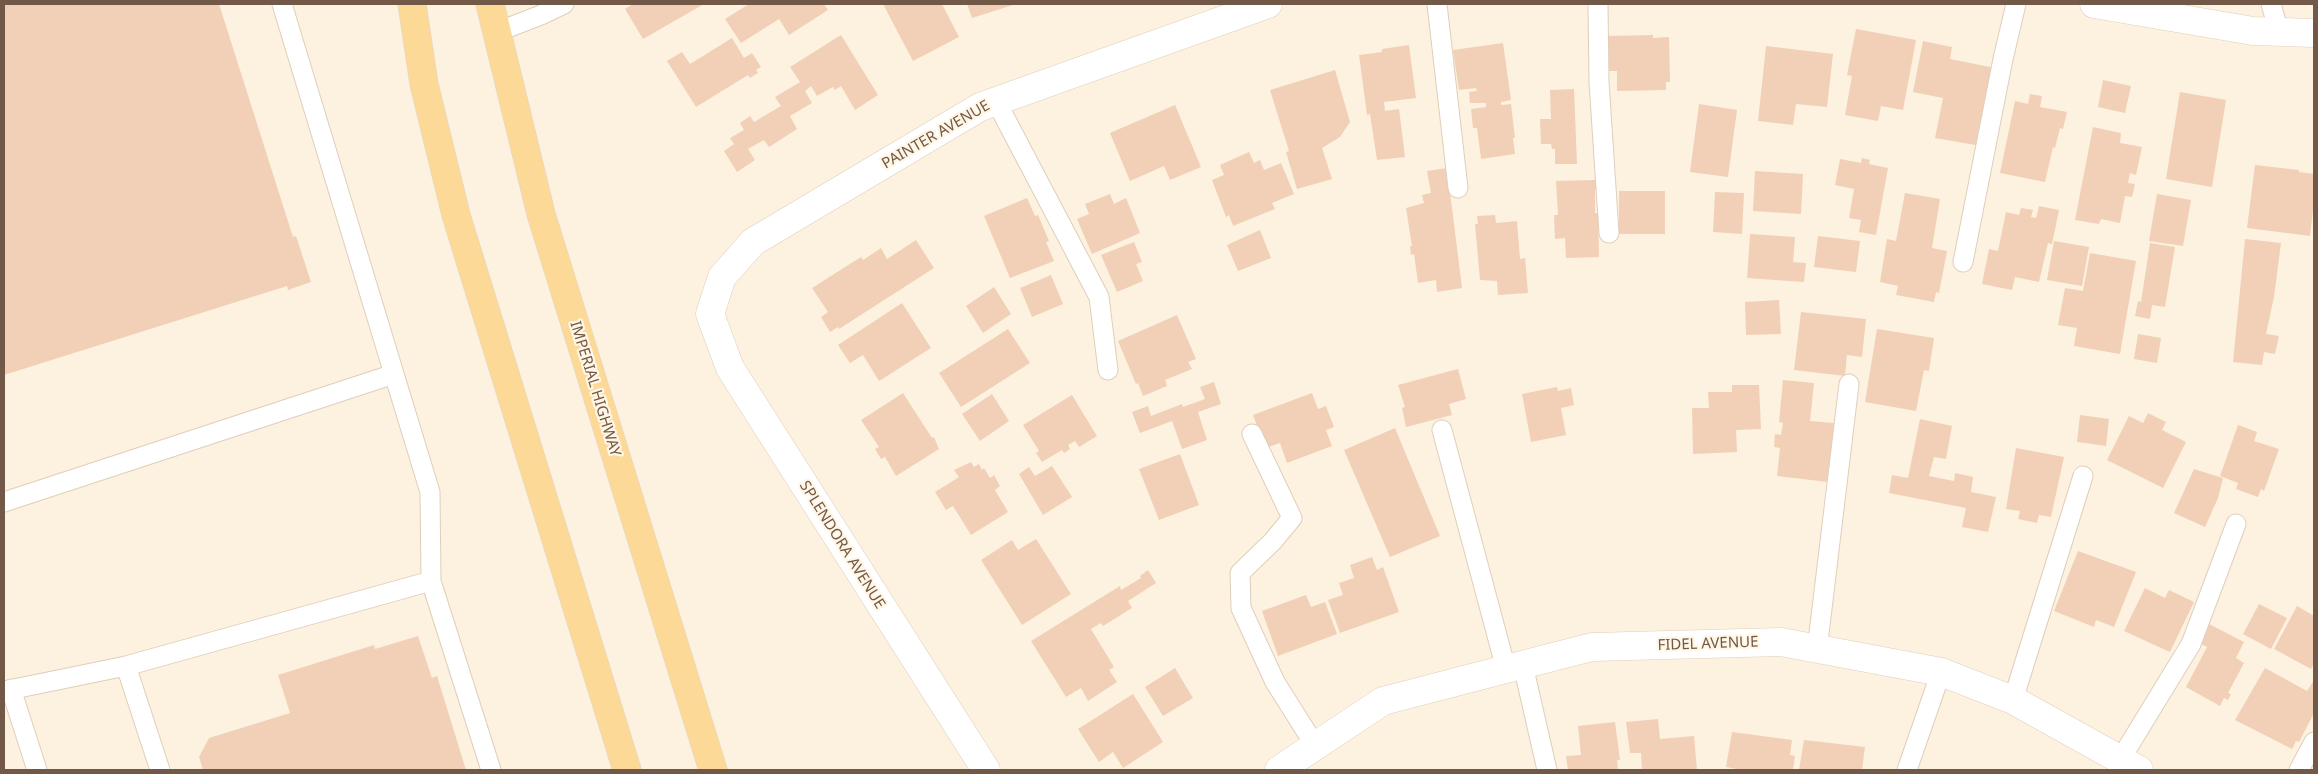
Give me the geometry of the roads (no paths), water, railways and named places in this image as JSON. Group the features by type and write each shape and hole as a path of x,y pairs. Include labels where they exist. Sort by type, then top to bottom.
{"main road":[{"path":"412,4 424,84 456,215 627,770"},
{"name":"IMPERIAL HIGHWAY","path":"490,4 541,214 714,770"}],"street":[{"name":"PAINTER AVENUE","path":"710,314 722,277 753,242 980,107 1268,4"},
{"path":"2108,5 2253,31 2314,33"},
{"name":"SPLENDORA AVENUE","path":"710,314 730,368 986,770"},
{"name":"FIDEL AVENUE","path":"1279,770 1383,701 1515,667 1592,648 1781,642 1941,672 2013,700 2130,765"}],"lane":[{"path":"282,4 430,492 431,581 491,770"},
{"path":"497,32 541,16 564,4"},
{"path":"1436,4 1458,188"},
{"path":"1598,4 1599,82 1609,234"},
{"path":"1963,262 2003,59 2016,4"},
{"path":"2270,4 2280,32"},
{"path":"996,101 1099,297 1108,370"},
{"path":"4,502 394,374"},
{"path":"1817,650 1849,384"},
{"path":"1442,430 1547,770"},
{"path":"1252,434 1292,518 1273,541 1240,573 1241,608 1275,682 1316,747"},
{"path":"2013,700 2083,476"},
{"path":"2130,765 2190,644 2236,524"},
{"path":"37,770 7,690 126,666 431,581"},
{"path":"126,666 160,770"},
{"path":"1906,770 1941,672"},
{"path":"2299,770 2314,742"}]}
